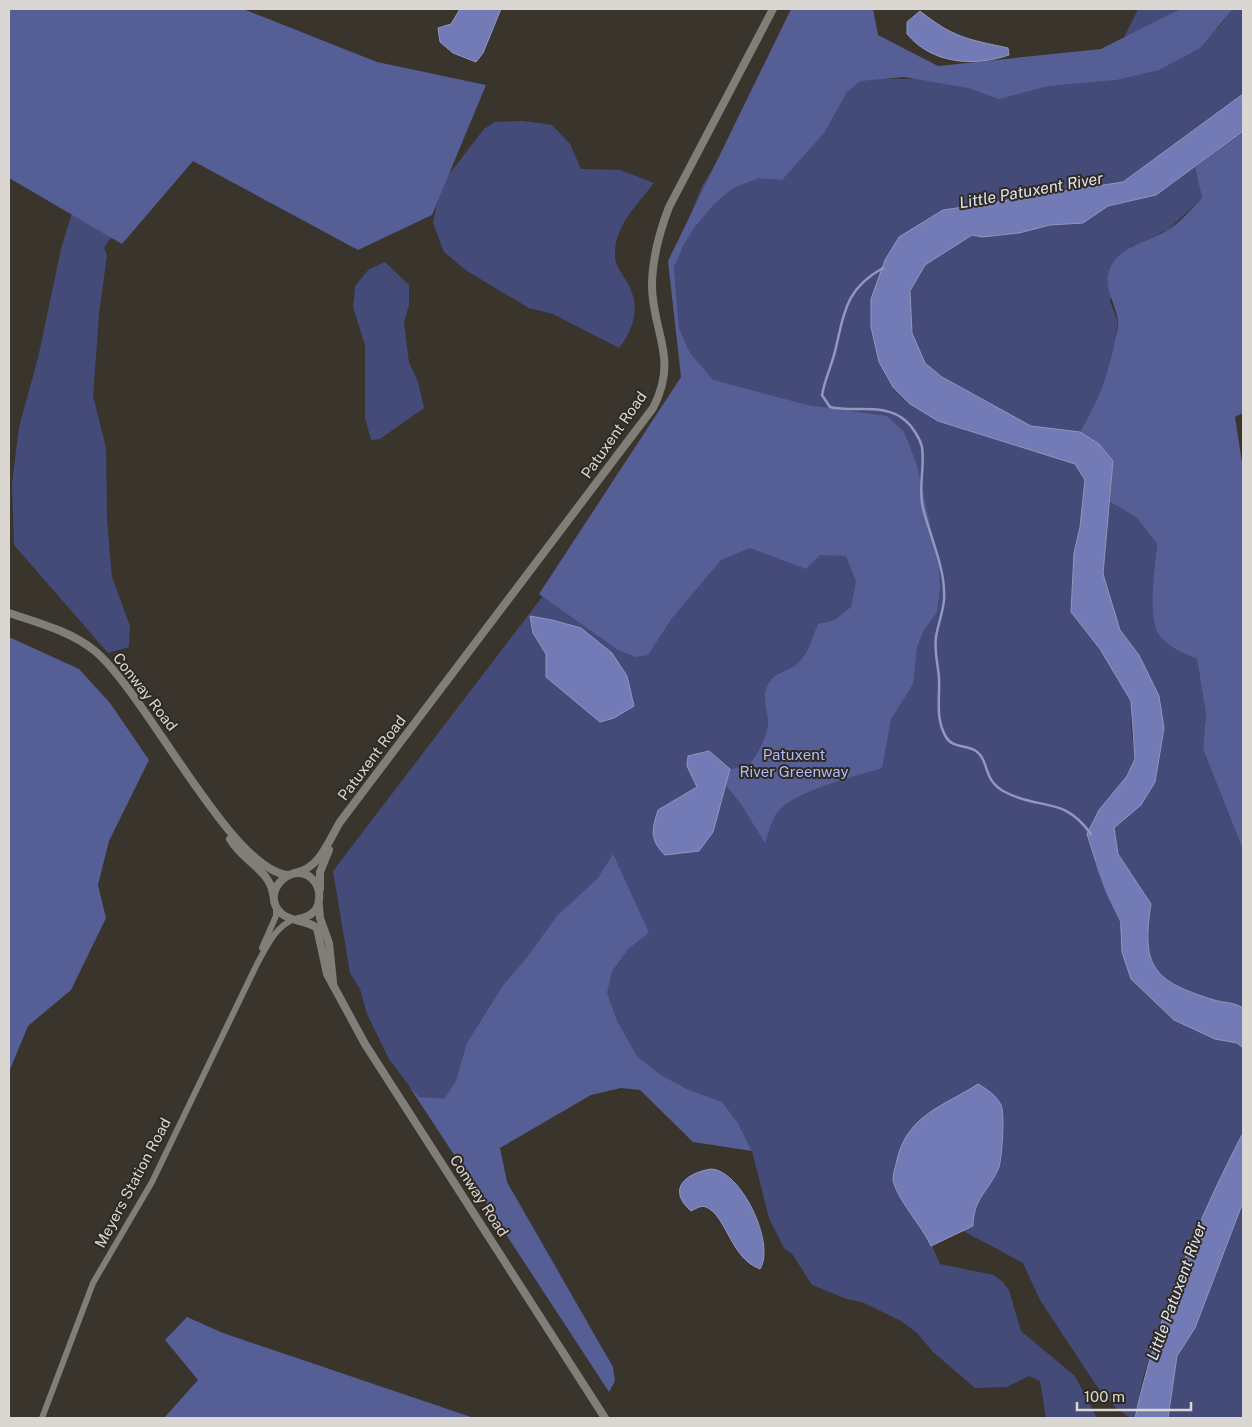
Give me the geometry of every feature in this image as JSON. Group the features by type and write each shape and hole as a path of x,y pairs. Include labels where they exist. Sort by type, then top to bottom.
{"street":[{"name":"Patuxent Road","path":"295,873 308,869 318,860 340,822 653,408 661,393 666,363 652,288 654,256 660,230 669,207 773,9"},
{"name":"Conway Road","path":"9,613 70,635 96,652 145,711 226,828 240,854 269,880 276,906 282,914 310,922 317,928 327,974 365,1044 605,1418"},
{"name":"Patuxent Road","path":"320,895 320,872 340,822"},
{"name":"Conway Road","path":"226,828 254,858 275,873 287,875"},
{"path":"274,898 279,881 287,875 295,873 304,874 312,879 318,886 320,895"},
{"name":"Conway Road","path":"320,895 320,918 329,942 333,986"},
{"path":"296,919 307,917 314,912 319,904"},
{"name":"Meyers Station Road","path":"42,1418 93,1283 152,1182 257,964 276,916 276,906"},
{"name":"Meyers Station Road","path":"257,964 277,930 284,923 296,919"}],"green space":[{"path":"9,9 243,9 377,62 486,85 432,215 358,250 193,161 122,244 9,178"},
{"path":"791,9 873,9 878,35 938,66 1101,49 1180,9 1233,9 1200,48 1159,70 1116,80 1048,86 999,99 968,88 904,77 860,81 847,92 824,133 782,180 759,178 733,188 714,204 694,228 684,244 674,267 679,328 690,353 713,380 807,405 887,416 904,432 917,465 939,566 940,588 937,612 924,630 917,647 913,684 891,719 882,768 825,785 796,798 776,814 765,843 741,804 726,785 730,769 749,766 761,747 768,725 765,693 772,679 801,660 807,651 818,624 835,620 851,607 856,581 846,556 820,555 806,569 750,548 721,560 672,618 648,655 636,657 618,650 539,594 681,377 668,261"},
{"name":"Patuxent River Greenway","path":"1138,9 1173,9 1217,29 1233,9 1243,9 1243,94 1123,182 1065,191 1026,194 1004,201 942,210 924,223 885,260 938,421 1075,464 1085,480 1080,527 1074,553 1071,612 1100,649 1131,701 1131,726 1135,759 1127,776 1099,810 1097,864 1108,879 1120,906 1122,952 1131,979 1174,1020 1215,1039 1237,1043 1243,1048 1243,1133 1209,1203 1169,1300 1143,1378 1135,1418 1130,1418 1116,1408 1096,1385 1040,1300 1023,1263 903,1199 928,1237 940,1264 994,1275 1003,1282 1009,1290 1021,1331 1075,1376 1097,1418 1046,1418 1040,1381 1029,1376 1007,1387 975,1388 933,1352 917,1333 901,1321 864,1303 847,1299 812,1285 793,1255 784,1248 769,1218 752,1151 738,1123 722,1103 689,1090 661,1075 637,1056 458,1151 389,1059 367,1014 360,989 350,973 333,871 671,428 688,349 679,328 674,267 680,251 682,236 702,186 744,119 851,78 912,79 1117,52"},
{"path":"523,121 552,125 570,144 581,169 620,170 654,183 634,208 618,235 615,260 630,288 635,312 628,334 619,348 553,314 529,308 467,271 444,252 433,223 438,198 446,178 484,129 495,122"},
{"path":"1243,131 1243,413 1235,417 1243,469 1243,850 1203,749 1206,715 1197,659 1165,642 1155,625 1153,590 1157,544 1136,517 1110,502 1113,461 1080,432 1101,390 1117,330 1117,314 1108,287 1108,273 1111,266 1129,248 1168,230 1186,215 1202,198 1195,167"},
{"path":"1195,167 1202,198 1168,230 1130,247 1110,301 1118,322 1108,375 1098,403 1080,432 1031,426 942,377 925,363 912,333 910,292 925,265 972,235 982,237 1018,233 1050,225 1083,223 1108,206 1156,195"},
{"path":"72,213 112,236 104,248 107,255 99,314 93,396 106,448 107,520 112,577 130,626 129,647 108,653 14,545 12,484 19,427 38,358 61,249"},
{"path":"385,262 409,285 409,305 404,322 409,363 418,382 424,408 380,439 371,440 365,418 365,345 353,307 355,286 369,269"},
{"path":"1110,502 1136,517 1157,544 1154,575 1173,647 1197,659 1206,715 1203,749 1243,850 1243,1008 1193,993 1177,986 1165,978 1156,968 1150,957 1148,943 1151,904 1118,854 1114,828 1141,805 1155,782 1164,728 1139,655 1120,630 1103,574"},
{"path":"9,637 79,669 110,703 149,760 109,841 98,885 106,918 71,990 28,1026 9,1072"},
{"path":"613,854 649,933 629,948 612,971 607,993 617,1021 637,1056 661,1075 689,1090 722,1102 738,1123 752,1151 693,1142 640,1090 621,1088 591,1095 500,1148 507,1182 613,1367 615,1381 609,1392 409,1086 419,1097 444,1099 456,1081 467,1043 504,984 525,960 557,916 598,878"},
{"path":"1243,1202 1243,1418 1168,1418 1177,1356 1195,1328"},
{"path":"187,1317 223,1333 474,1418 164,1418 198,1380 165,1340"}],"water":[{"path":"460,9 501,9 483,53 476,62 453,53 440,42 438,28 451,24"},
{"path":"920,11 942,27 961,36 1008,48 1009,55 996,59 968,62 941,57 929,52 907,34 907,22"},
{"path":"1243,94 1243,131 1156,195 1108,206 1083,223 1050,225 1019,233 982,237 972,235 925,265 910,291 912,333 925,363 942,377 1031,426 1080,432 1099,444 1113,461 1103,574 1120,630 1139,655 1159,696 1164,728 1155,782 1141,805 1114,828 1118,854 1151,904 1148,943 1150,957 1156,968 1165,978 1177,986 1214,1000 1243,1008 1243,1048 1237,1043 1215,1039 1174,1020 1131,979 1122,952 1120,906 1108,879 1097,865 1087,834 1099,810 1127,776 1135,759 1131,701 1100,649 1071,612 1074,553 1080,527 1085,480 1075,464 938,421 910,404 893,387 879,362 871,327 871,299 885,260 899,237 943,210 1004,201 1026,194 1065,191 1123,182"},
{"path":"530,616 581,628 612,653 627,676 634,706 614,718 600,722 546,677 546,654 533,633"},
{"path":"709,751 730,769 713,832 699,851 665,855 656,844 653,834 658,810 697,787 687,766 688,756"},
{"path":"978,1084 994,1096 1001,1105 1003,1135 999,1167 979,1201 973,1226 931,1246 895,1186 893,1177 897,1160 909,1132 918,1122 928,1113"},
{"path":"1243,1133 1243,1202 1195,1328 1177,1356 1168,1418 1135,1418 1154,1345 1166,1308 1194,1236"},
{"path":"711,1169 722,1173 734,1182 744,1194 753,1210 763,1243 764,1258 760,1269 750,1264 742,1256 713,1212 706,1207 700,1207 691,1211 680,1196 682,1183 687,1178"}],"waterway":[{"path":"883,268 862,283 849,301 822,395 830,407 879,410 898,415 911,426 921,444 923,454 922,501 940,565 944,588 944,600 936,642 940,723 949,741 972,749 980,755 989,776 998,787 1018,798 1061,809 1071,814 1091,834"},
{"name":"Little Patuxent River","path":"1103,864 1112,889 1126,918"}]}
